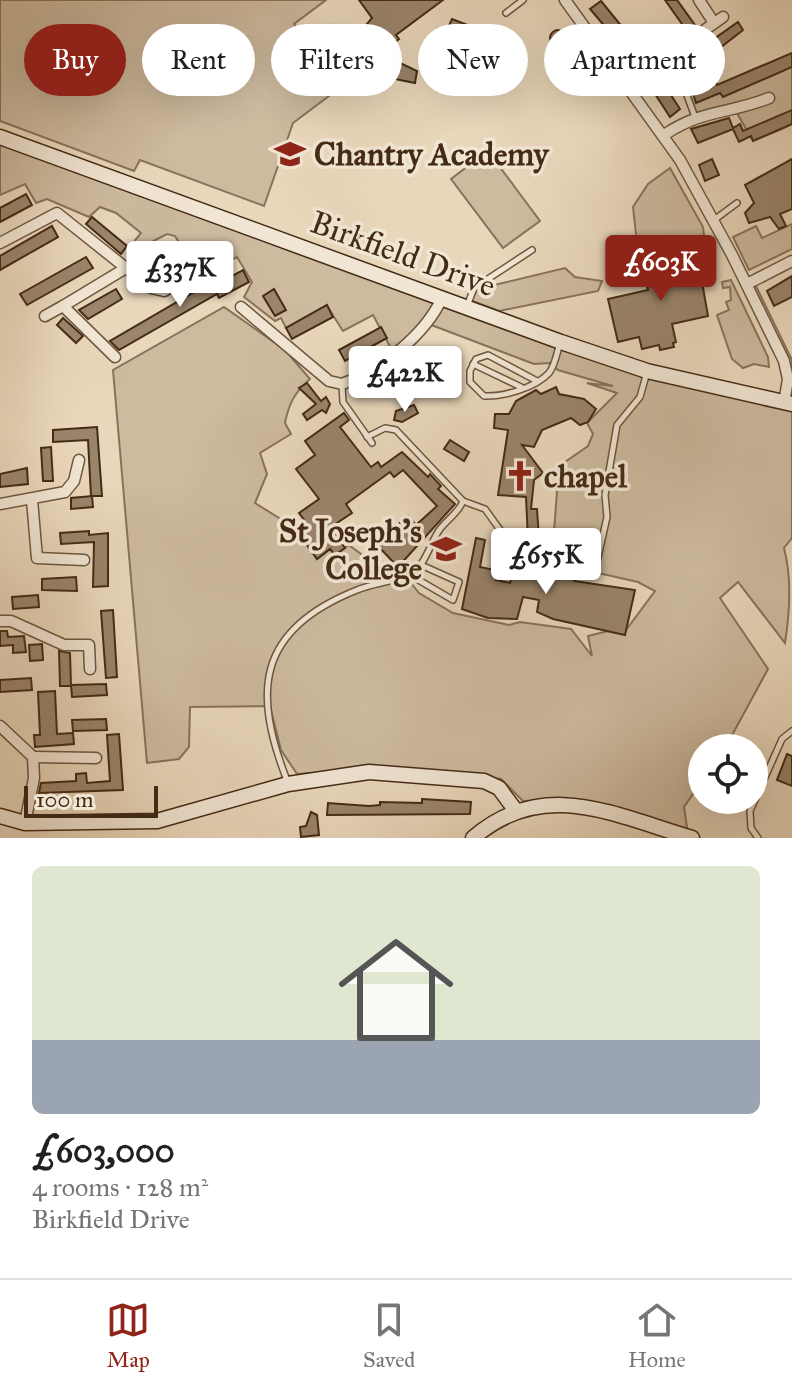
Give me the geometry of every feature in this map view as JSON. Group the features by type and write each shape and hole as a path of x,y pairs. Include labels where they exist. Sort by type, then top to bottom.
{"street":[{"path":"565,0 664,135 714,220 786,366 788,404"},
{"path":"699,0 714,23"},
{"path":"664,135 695,117 769,98"},
{"name":"Birkfield Drive","path":"0,137 561,342 647,371 788,404"},
{"path":"0,243 57,213 151,288 164,291 202,269"},
{"path":"747,284 792,261"},
{"path":"45,316 126,268"},
{"path":"241,307 329,381 342,384 394,354 429,319 442,298"},
{"path":"63,306 115,357"},
{"path":"0,504 65,492 74,481 79,460"},
{"path":"32,500 37,558 84,560"},
{"path":"0,621 11,621 64,645 89,645 90,669"},
{"path":"0,726 33,757 96,758"},
{"path":"25,823 34,778 33,757"},
{"path":"0,816 25,823 157,821 288,784 369,772 484,781 499,788 516,811"},
{"path":"473,838 493,821 516,811 536,804 567,803 692,838"}],"lane":[{"path":"506,13 523,0"},
{"path":"687,96 695,117"},
{"path":"714,220 737,203"},
{"path":"466,307 474,288 532,250"},
{"path":"537,381 488,355 476,359 470,382 484,396 501,397 537,381 550,372 561,342"},
{"path":"473,364 521,387"},
{"path":"596,566 607,517 605,495 617,425 640,397 647,371"},
{"path":"342,384 343,402 372,443"},
{"path":"367,437 385,428 396,430 463,501 485,509 516,552 579,572"},
{"path":"288,784 267,721 266,687 275,655 298,627 333,602 357,590 410,575 421,565 435,537 463,501"},
{"path":"410,575 453,600 459,582 421,565"},
{"path":"758,838 751,828 750,811 782,739 792,731"}],"shaded area":[{"path":"0,0 326,0 294,24 271,24 271,96 329,96 293,123 264,206 140,160 134,171 0,121"},
{"path":"792,53 792,124 784,128 780,117 782,129 753,141 734,108 695,117 687,96 725,96 725,82 756,68 760,79 763,78 759,67"},
{"name":"St Joseph's College","path":"0,137 561,342 783,403 788,379 747,284 753,280 792,360 792,538 784,548 789,583 787,631 785,643 738,582 720,598 768,669 733,734 688,734 688,801 684,807 688,834 569,799 523,801 501,779 394,767 297,774 281,750 270,706 190,707 189,747 179,759 147,763 113,370 224,307 285,350 310,379 293,398 288,410 285,423 291,434 260,453 267,474 255,503 295,528 317,559 330,549 335,555 349,545 389,575 411,583 419,593 453,613 509,625 520,622 571,629 592,656 588,636 608,631 623,634 655,591 638,582 545,561 554,531 558,479 567,477 565,462 588,446 593,434 587,423 617,393 587,383 613,386 558,370 550,363 534,364 426,323 394,354 373,315 343,331 327,306 286,328 281,318 275,321 244,297 252,282 237,257 213,269 207,256 191,262 175,236 167,234 138,249 132,244 141,233 116,213 100,207 89,217 47,199 36,203 25,184 0,195"},
{"path":"488,151 540,221 503,248 451,179"},
{"path":"670,168 703,227 704,235 694,241 645,248 636,234 633,207 648,184"},
{"path":"792,224 792,249 749,270 733,237 756,226 762,238"},
{"path":"565,268 575,277 602,281 598,291 499,311 470,300 478,289"},
{"path":"731,280 768,357 769,367 754,364 743,368 732,359 717,315 729,310 726,302 731,300 730,287 723,288 722,282"}],"building":[{"path":"359,0 443,0 402,31 402,24 367,24 372,18"},
{"path":"665,0 677,0 694,24 682,24"},
{"path":"601,1 620,24 603,24 590,9"},
{"path":"738,22 743,30 725,44 725,31"},
{"path":"792,53 792,67 723,97 725,82"},
{"path":"402,64 417,71 415,83 402,80"},
{"path":"656,96 672,96 680,109 670,117"},
{"path":"694,96 713,96 696,103"},
{"path":"792,110 792,124 753,141 751,136 739,142 733,129 698,143 691,129 729,118 733,128 740,124 743,131"},
{"path":"712,159 719,175 705,181 699,165"},
{"path":"792,159 792,209 780,214 786,226 779,229 770,217 749,223 745,213 754,203 745,185"},
{"path":"26,194 32,205 0,222 0,208"},
{"path":"92,217 127,246 121,254 86,224"},
{"path":"52,226 58,237 0,270 0,256"},
{"path":"172,245 178,256 148,273 142,261"},
{"path":"681,251 682,256 687,255 690,267 699,265 708,316 672,324 676,342 673,343 674,347 660,350 659,345 642,349 639,337 618,342 608,299 648,290 644,274 660,270 657,256"},
{"path":"86,257 93,268 27,305 20,294"},
{"path":"243,270 249,282 219,298 217,294 119,350 110,341 208,284 210,288"},
{"path":"792,276 792,297 774,306 767,291"},
{"path":"116,289 122,299 88,319 79,310"},
{"path":"274,289 286,310 275,316 263,296"},
{"path":"327,305 333,317 292,339 286,328"},
{"path":"63,318 83,336 76,343 57,325"},
{"path":"381,327 387,338 345,361 339,350"},
{"path":"307,383 321,401 326,397 330,404 326,413 322,410 307,420 303,414 316,404 299,388"},
{"path":"556,387 559,394 584,399 596,409 588,422 580,425 571,418 542,430 534,447 522,445 543,473 534,480 531,509 537,509 539,538 528,539 526,497 498,495 508,430 494,428 495,414 509,414 516,401 536,390 541,394"},
{"path":"414,405 418,413 402,422 394,420 396,411"},
{"path":"344,413 349,420 340,427 371,467 378,462 381,467 402,452 428,477 430,474 441,486 438,489 455,504 398,567 376,544 408,516 416,525 437,506 403,470 394,477 390,472 346,504 352,513 331,527 345,548 335,555 330,549 317,559 295,528 305,521 299,513 319,499 296,469 315,455 305,441"},
{"path":"97,427 102,496 91,496 88,440 53,442 53,430"},
{"path":"450,440 469,452 464,461 444,449"},
{"path":"51,447 53,481 43,481 41,448"},
{"path":"27,468 28,484 0,487 0,474"},
{"path":"92,496 93,507 71,509 71,498"},
{"path":"351,528 365,529 364,544 348,542"},
{"path":"89,531 89,535 108,533 108,586 93,587 94,542 61,544 60,533"},
{"path":"476,538 485,540 480,567 499,571 496,580 510,583 516,563 564,573 575,577 574,581 635,590 625,635 553,619 537,612 539,600 523,597 517,619 488,618 462,609"},
{"path":"76,577 77,591 42,590 42,579"},
{"path":"38,595 39,607 13,609 12,597"},
{"path":"113,610 117,677 106,678 101,611"},
{"path":"0,631 7,631 8,637 24,636 26,652 13,653 13,645 0,646"},
{"path":"42,644 43,660 30,661 29,645"},
{"path":"59,651 70,653 71,686 60,686"},
{"path":"31,678 32,690 0,692 0,680"},
{"path":"106,684 107,695 72,697 71,685"},
{"path":"55,691 57,734 73,733 74,744 35,747 34,735 40,735 38,692"},
{"path":"106,719 107,730 73,731 72,720"},
{"path":"119,734 123,790 39,793 41,783 76,781 76,774 86,773 87,783 110,781 107,735"},
{"path":"787,754 792,756 792,786 777,780"},
{"path":"422,799 471,802 470,814 327,815 328,803 369,806 380,805 380,802 422,803"},
{"path":"311,812 317,815 319,835 301,837 300,827 306,826"}],"place":[{"name":"Chantry Academy","path":"290,154"},
{"name":"chapel","path":"520,476"},
{"name":"St Joseph's College","path":"446,549"}]}
